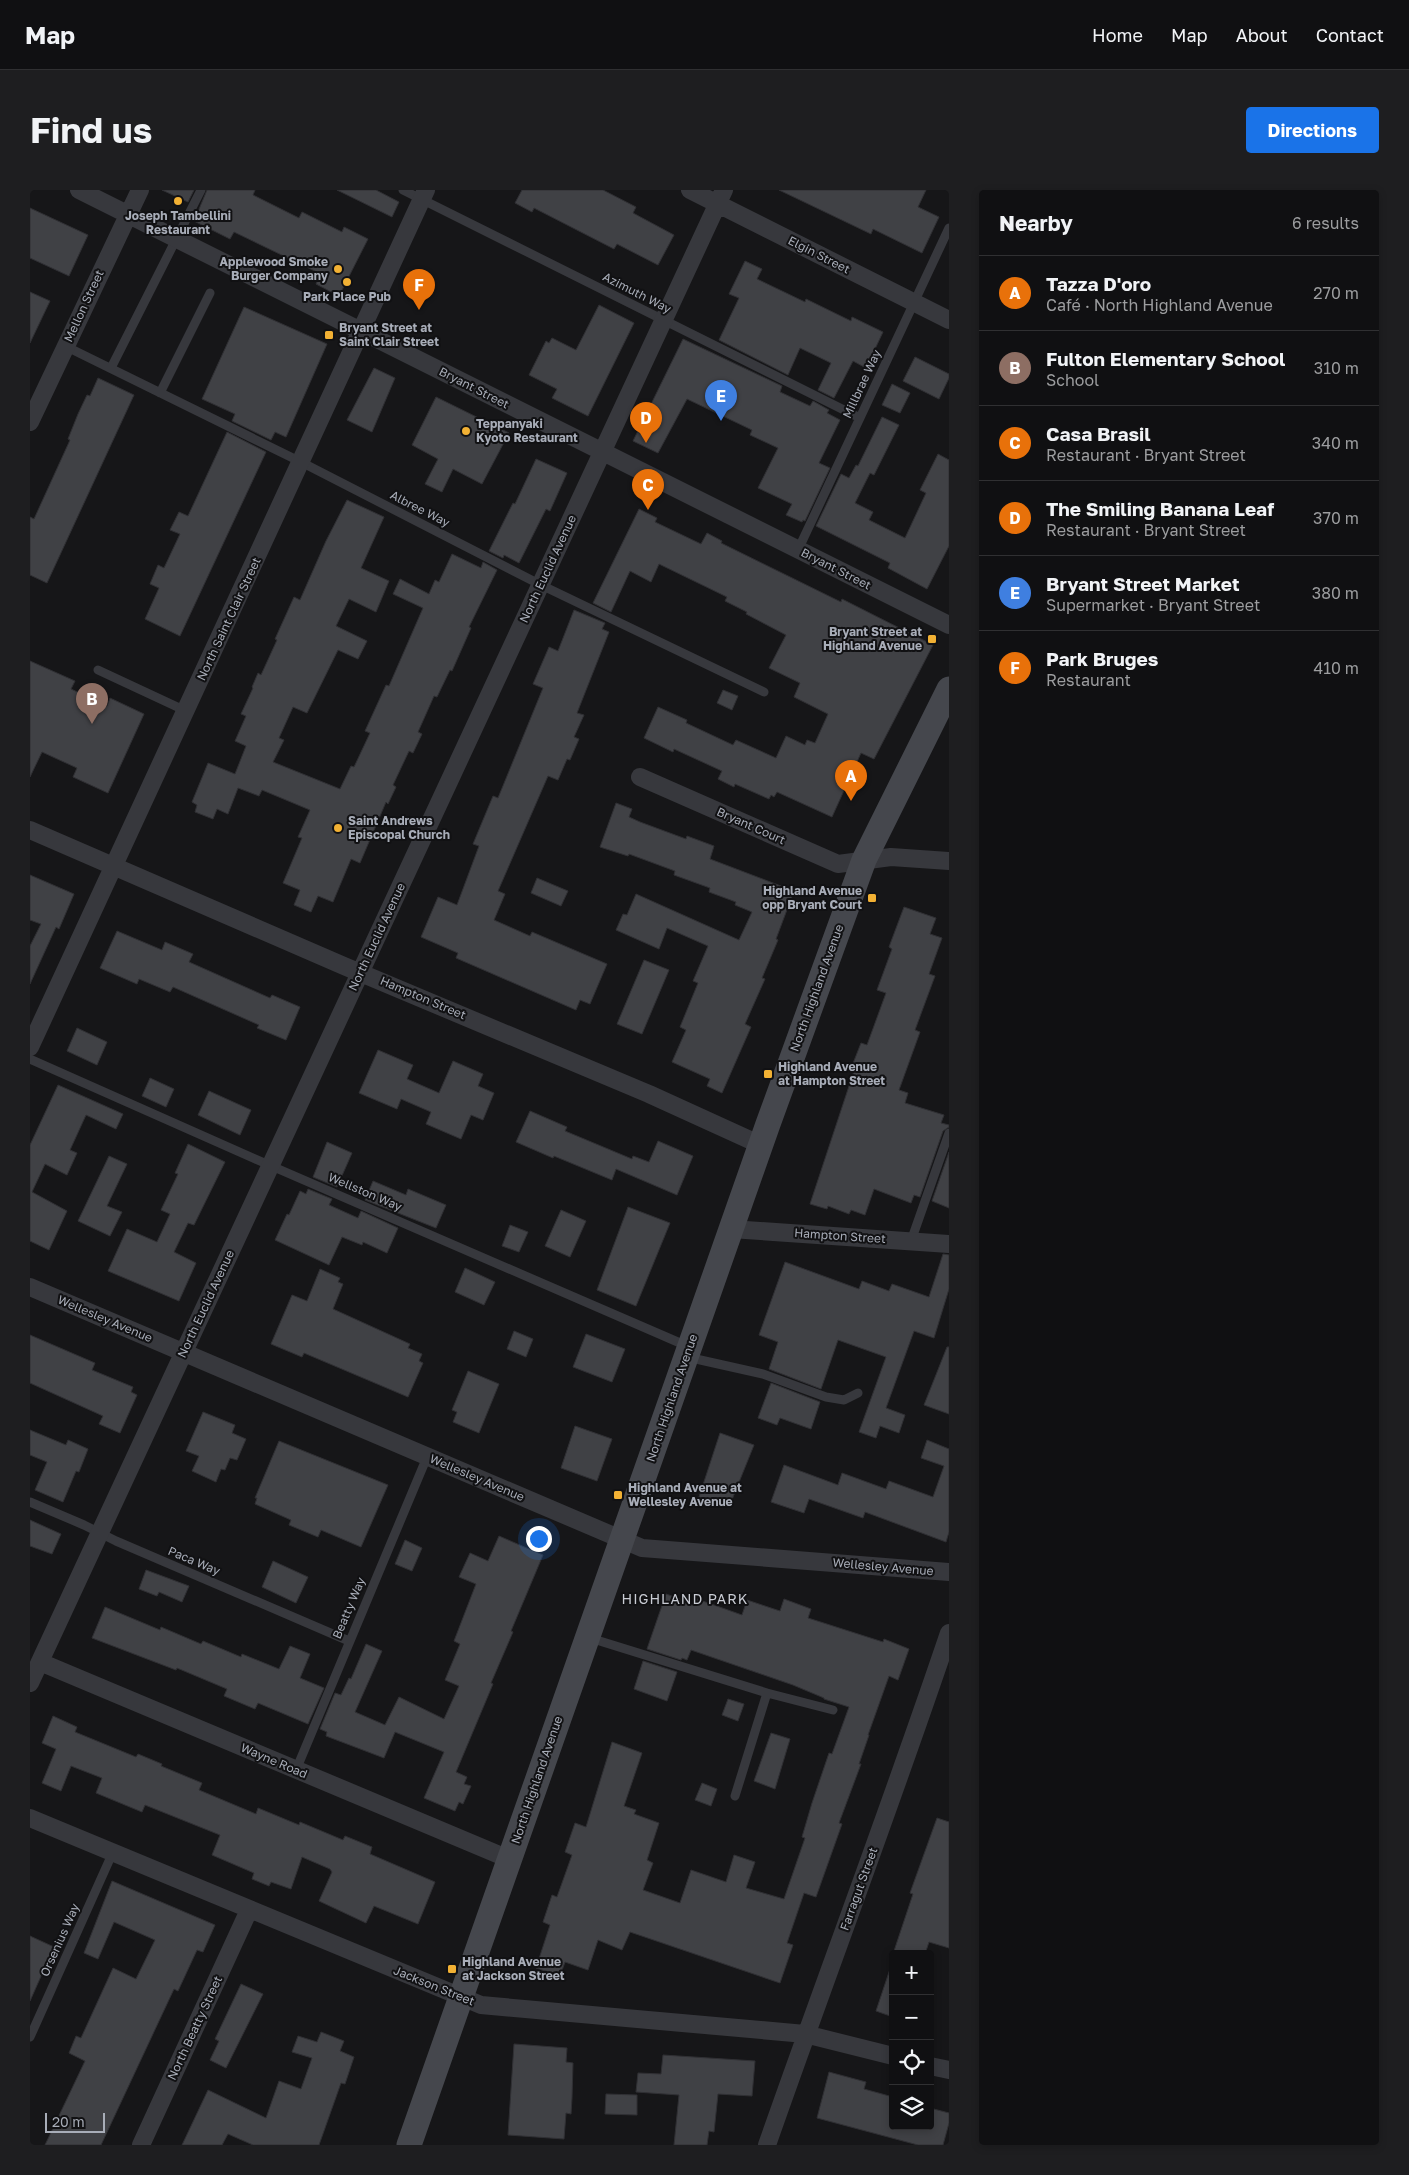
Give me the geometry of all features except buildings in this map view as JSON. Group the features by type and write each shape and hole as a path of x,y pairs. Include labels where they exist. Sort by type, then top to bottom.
{"main road":[{"name":"North Highland Avenue","path":"409,2145 731,1229 864,860 949,689"}],"street":[{"name":"Bryant Street","path":"79,190 949,626"},
{"name":"Mellon Street","path":"30,422 140,190"},
{"name":"Elgin Street","path":"690,190 721,197 949,320"},
{"name":"North Saint Clair Street","path":"30,1047 424,195"},
{"name":"North Euclid Avenue","path":"30,1683 721,197"},
{"name":"Bryant Court","path":"640,777 838,864 864,860"},
{"name":"Hampton Street","path":"30,830 649,1094 761,1145"},
{"path":"864,860 891,856 949,861"},
{"name":"Hampton Street","path":"731,1229 949,1244"},
{"name":"Wellesley Avenue","path":"30,1287 642,1548 949,1572"},
{"name":"Farragut Street","path":"767,2145 805,2034 904,1767 949,1633"},
{"name":"Wayne Road","path":"40,1662 509,1859"},
{"name":"Jackson Street","path":"30,1818 481,2005 805,2034 889,2055"},
{"name":"North Beatty Street","path":"141,2145 249,1910"},
{"path":"934,2067 949,2070"}],"lane":[{"path":"112,368 201,190"},
{"name":"Azimuth Way","path":"403,190 424,195 664,320 860,418"},
{"name":"Millbrae Way","path":"798,550 949,228"},
{"path":"160,393 210,293"},
{"name":"Albree Way","path":"66,346 301,462 541,585 764,692"},
{"path":"98,670 186,711"},
{"name":"Wellston Way","path":"30,1059 688,1352 763,1374 826,1397 844,1400 858,1393"},
{"path":"911,1241 949,1133"},
{"name":"Beatty Way","path":"296,1770 427,1457"},
{"name":"Paca Way","path":"30,1502 349,1640"},
{"path":"587,1637 767,1693 834,1710"},
{"path":"735,1796 767,1693"},
{"name":"Orsenius Way","path":"30,2037 113,1852"}],"place":[{"name":"Joseph Tambellini Restaurant","path":"178,201"},
{"name":"Applewood Smoke Burger Company","path":"338,269"},
{"name":"Park Place Pub","path":"347,282"},
{"name":"Park Bruges","path":"419,310"},
{"name":"Bryant Street at Saint Clair Street","path":"329,335"},
{"name":"Bryant Street Market","path":"721,421"},
{"name":"Teppanyaki Kyoto Restaurant","path":"466,431"},
{"name":"The Smiling Banana Leaf","path":"646,443"},
{"name":"Casa Brasil","path":"648,510"},
{"name":"Bryant Street at Highland Avenue","path":"932,639"},
{"name":"Fulton Elementary School","path":"92,724"},
{"name":"Tazza D'oro","path":"851,801"},
{"name":"Saint Andrews Episcopal Church","path":"338,828"},
{"name":"Highland Avenue opp Bryant Court","path":"872,898"},
{"name":"Highland Avenue at Hampton Street","path":"768,1074"},
{"name":"Highland Avenue at Wellesley Avenue","path":"618,1495"},
{"name":"Highland Avenue at Jackson Street","path":"452,1969"}],"district":[{"name":"HIGHLAND PARK","path":"685,1599"}]}
